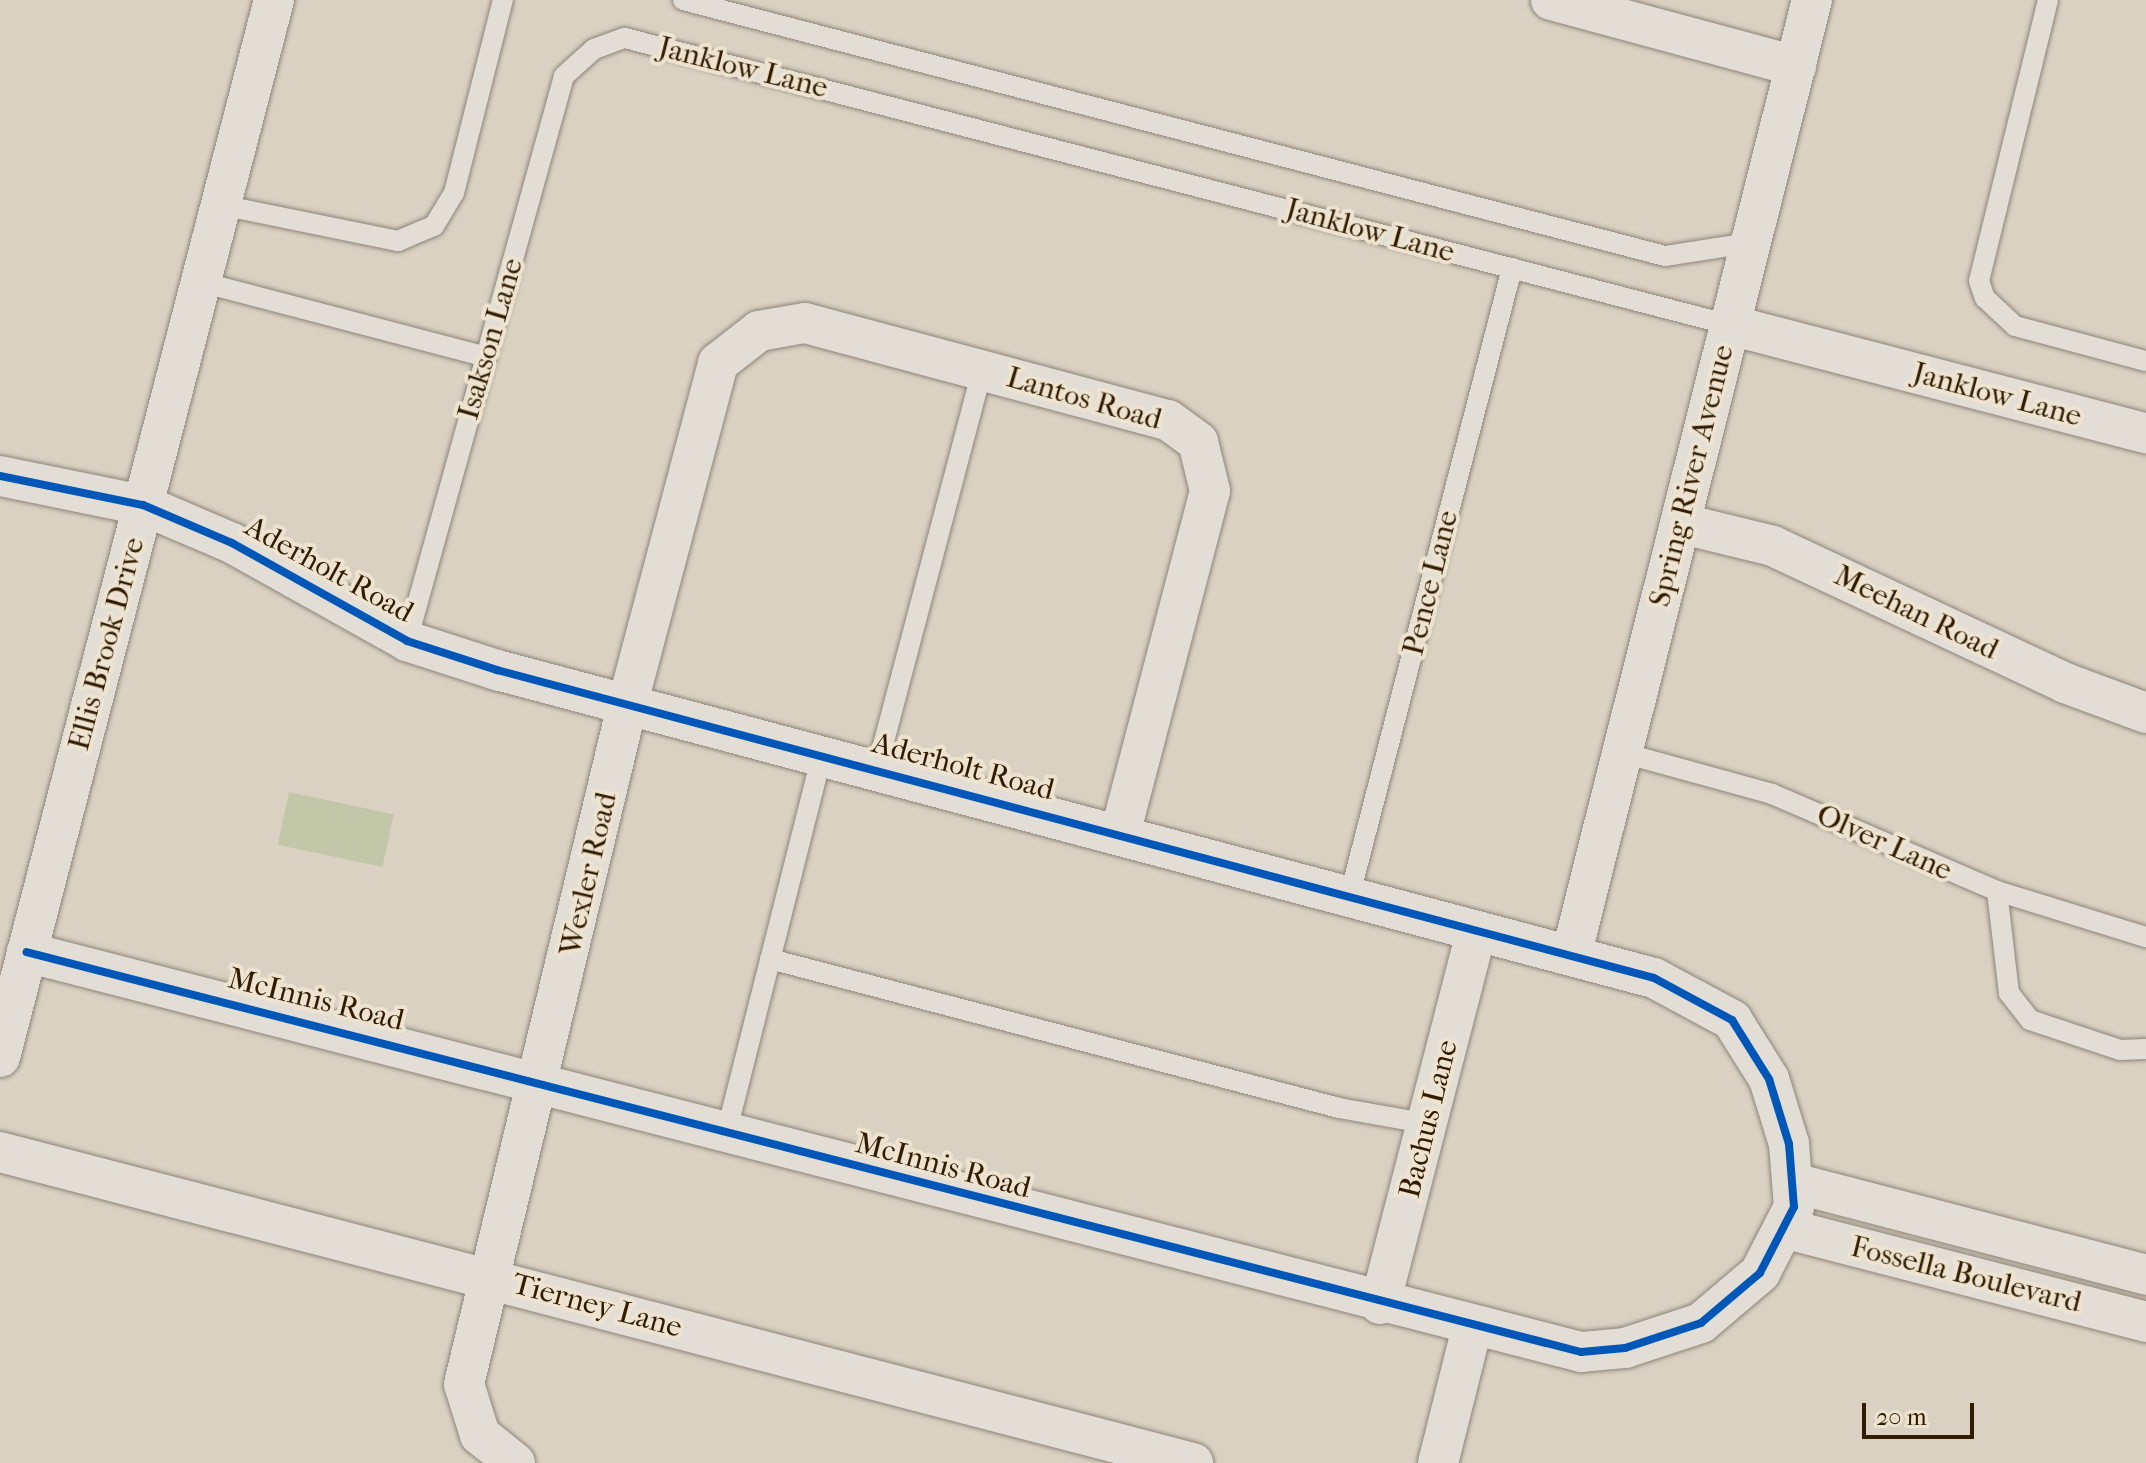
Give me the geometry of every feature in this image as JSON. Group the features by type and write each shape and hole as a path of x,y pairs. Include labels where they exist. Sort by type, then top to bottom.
{"street":[{"name":"Ellis Brook Drive","path":"0,1057 274,0"},
{"name":"Spring River Avenue","path":"1572,952 1620,752 1683,524 1749,243 1812,0"},
{"path":"1573,3 1796,66"},
{"name":"Lantos Road","path":"759,331 805,323 1168,420 1198,442 1210,491 1120,835"},
{"name":"Janklow Lane","path":"1730,325 2146,433"},
{"name":"Wexler Road","path":"515,1463 480,1435 464,1384 541,1082 628,702 718,363 759,331"},
{"name":"Aderholt Road","path":"0,476 143,505 232,543 407,641 1476,933 1572,952 1654,978 1732,1020 1769,1079 1792,1206"},
{"name":"Meehan Road","path":"1683,524 1773,546 2052,677 2146,713"},
{"name":"Bachus Lane","path":"1380,1304 1476,933"},
{"name":"McInnis Road","path":"27,952 541,1082 726,1134 1472,1328 1581,1352 1625,1348 1701,1323 1760,1273 1792,1206"},
{"name":"Tierney Lane","path":"0,1152 1193,1463"},
{"name":"Fossella Boulevard","path":"1792,1206 2146,1275"},
{"name":"Fossella Boulevard","path":"1792,1206 2146,1322"},
{"path":"1438,1463 1472,1328"}],"lane":[{"path":"221,205 398,241 434,226 454,193 503,0"},
{"path":"683,0 1665,256 1749,243"},
{"path":"2048,0 1979,281 1985,298 2015,326 2146,361"},
{"name":"Janklow Lane","path":"594,49 625,38 1730,325"},
{"name":"Isakson Lane","path":"407,641 564,76 594,49"},
{"name":"Pence Lane","path":"1349,898 1512,268"},
{"path":"201,282 486,357"},
{"path":"877,768 982,370"},
{"name":"Olver Lane","path":"1620,752 1772,794 1997,891 2146,937"},
{"path":"726,1134 822,754"},
{"path":"1997,891 2009,993 2030,1020 2120,1050 2146,1049"},
{"path":"770,959 1339,1108 1429,1124"}],"green space":[{"path":"289,792 394,814 382,867 278,845"}],"cycle path":[{"path":"0,476 143,505 232,543 407,641 497,670 1654,978 1732,1020 1769,1079 1789,1144 1794,1207 1760,1273 1701,1323 1625,1348 1581,1352 27,952"}]}
